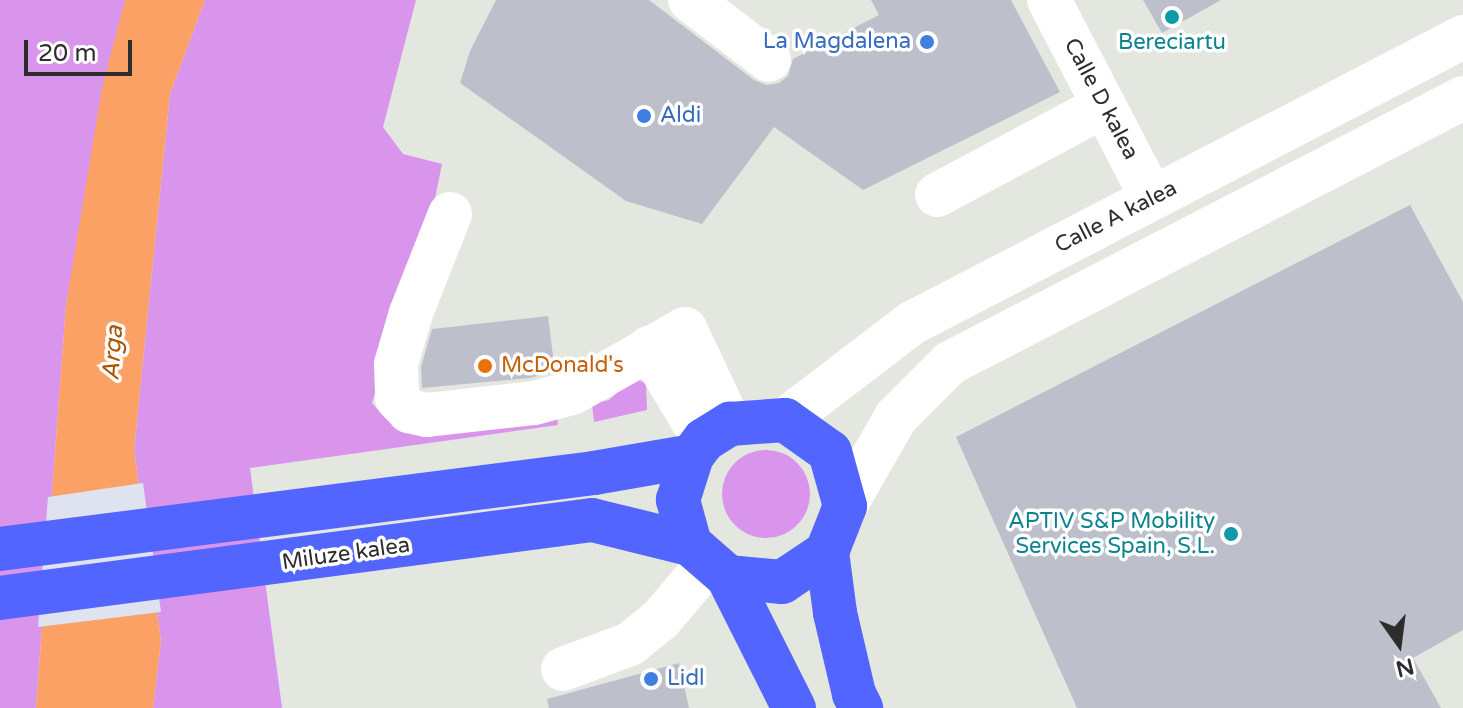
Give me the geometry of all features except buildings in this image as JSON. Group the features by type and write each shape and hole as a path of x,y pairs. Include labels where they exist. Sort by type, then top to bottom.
{"main road":[{"path":"0,549 594,473 785,420 830,452 845,506 827,552 835,613 854,694 861,708"},
{"path":"709,440 678,500 794,708"},
{"name":"Miluze kalea","path":"0,598 592,520 709,560"},
{"path":"709,560 782,582 827,552"}],"street":[{"path":"690,0 769,60"},
{"name":"Calle D kalea","path":"1049,0 1152,198"},
{"name":"Calle A kalea","path":"785,420 912,323 1451,46"},
{"path":"845,506 896,417 950,363 1463,98"},
{"path":"937,195 1104,106"},
{"path":"450,214 411,313 396,364 397,398 409,411 427,415 572,393 667,339 709,440"},
{"path":"563,669 630,644 675,604 709,560"}],"shaded area":[{"path":"0,0 125,0 66,305 36,708 0,708"},
{"path":"205,0 416,0 383,127 403,154 442,164 430,223 372,403 385,418 403,427 556,408 558,425 250,468 282,708 153,708 161,641 134,450 170,94"},
{"path":"416,0 1463,0 1463,708 283,708 250,468 356,451 442,164 403,154 383,127"},
{"path":"634,377 646,384 647,410 594,422 592,404 609,400"},
{"path":"766,450 783,454 797,463 806,477 810,494 806,511 797,525 783,534 766,538 749,534 735,525 726,511 722,494 726,477 735,463 749,454"}],"water":[{"name":"Arga","path":"125,0 205,0 170,94 134,450 161,641 153,708 36,708 66,305 102,88"}],"pier":[{"path":"143,483 161,612 38,627 48,497"}],"place":[{"name":"Bereciartu","path":"1172,17"},
{"name":"La Magdalena","path":"927,42"},
{"name":"Aldi","path":"644,116"},
{"name":"McDonald's","path":"485,366"},
{"name":"APTIV S&P Mobility Services Spain, S.L.","path":"1231,534"},
{"name":"Lidl","path":"651,679"}]}
